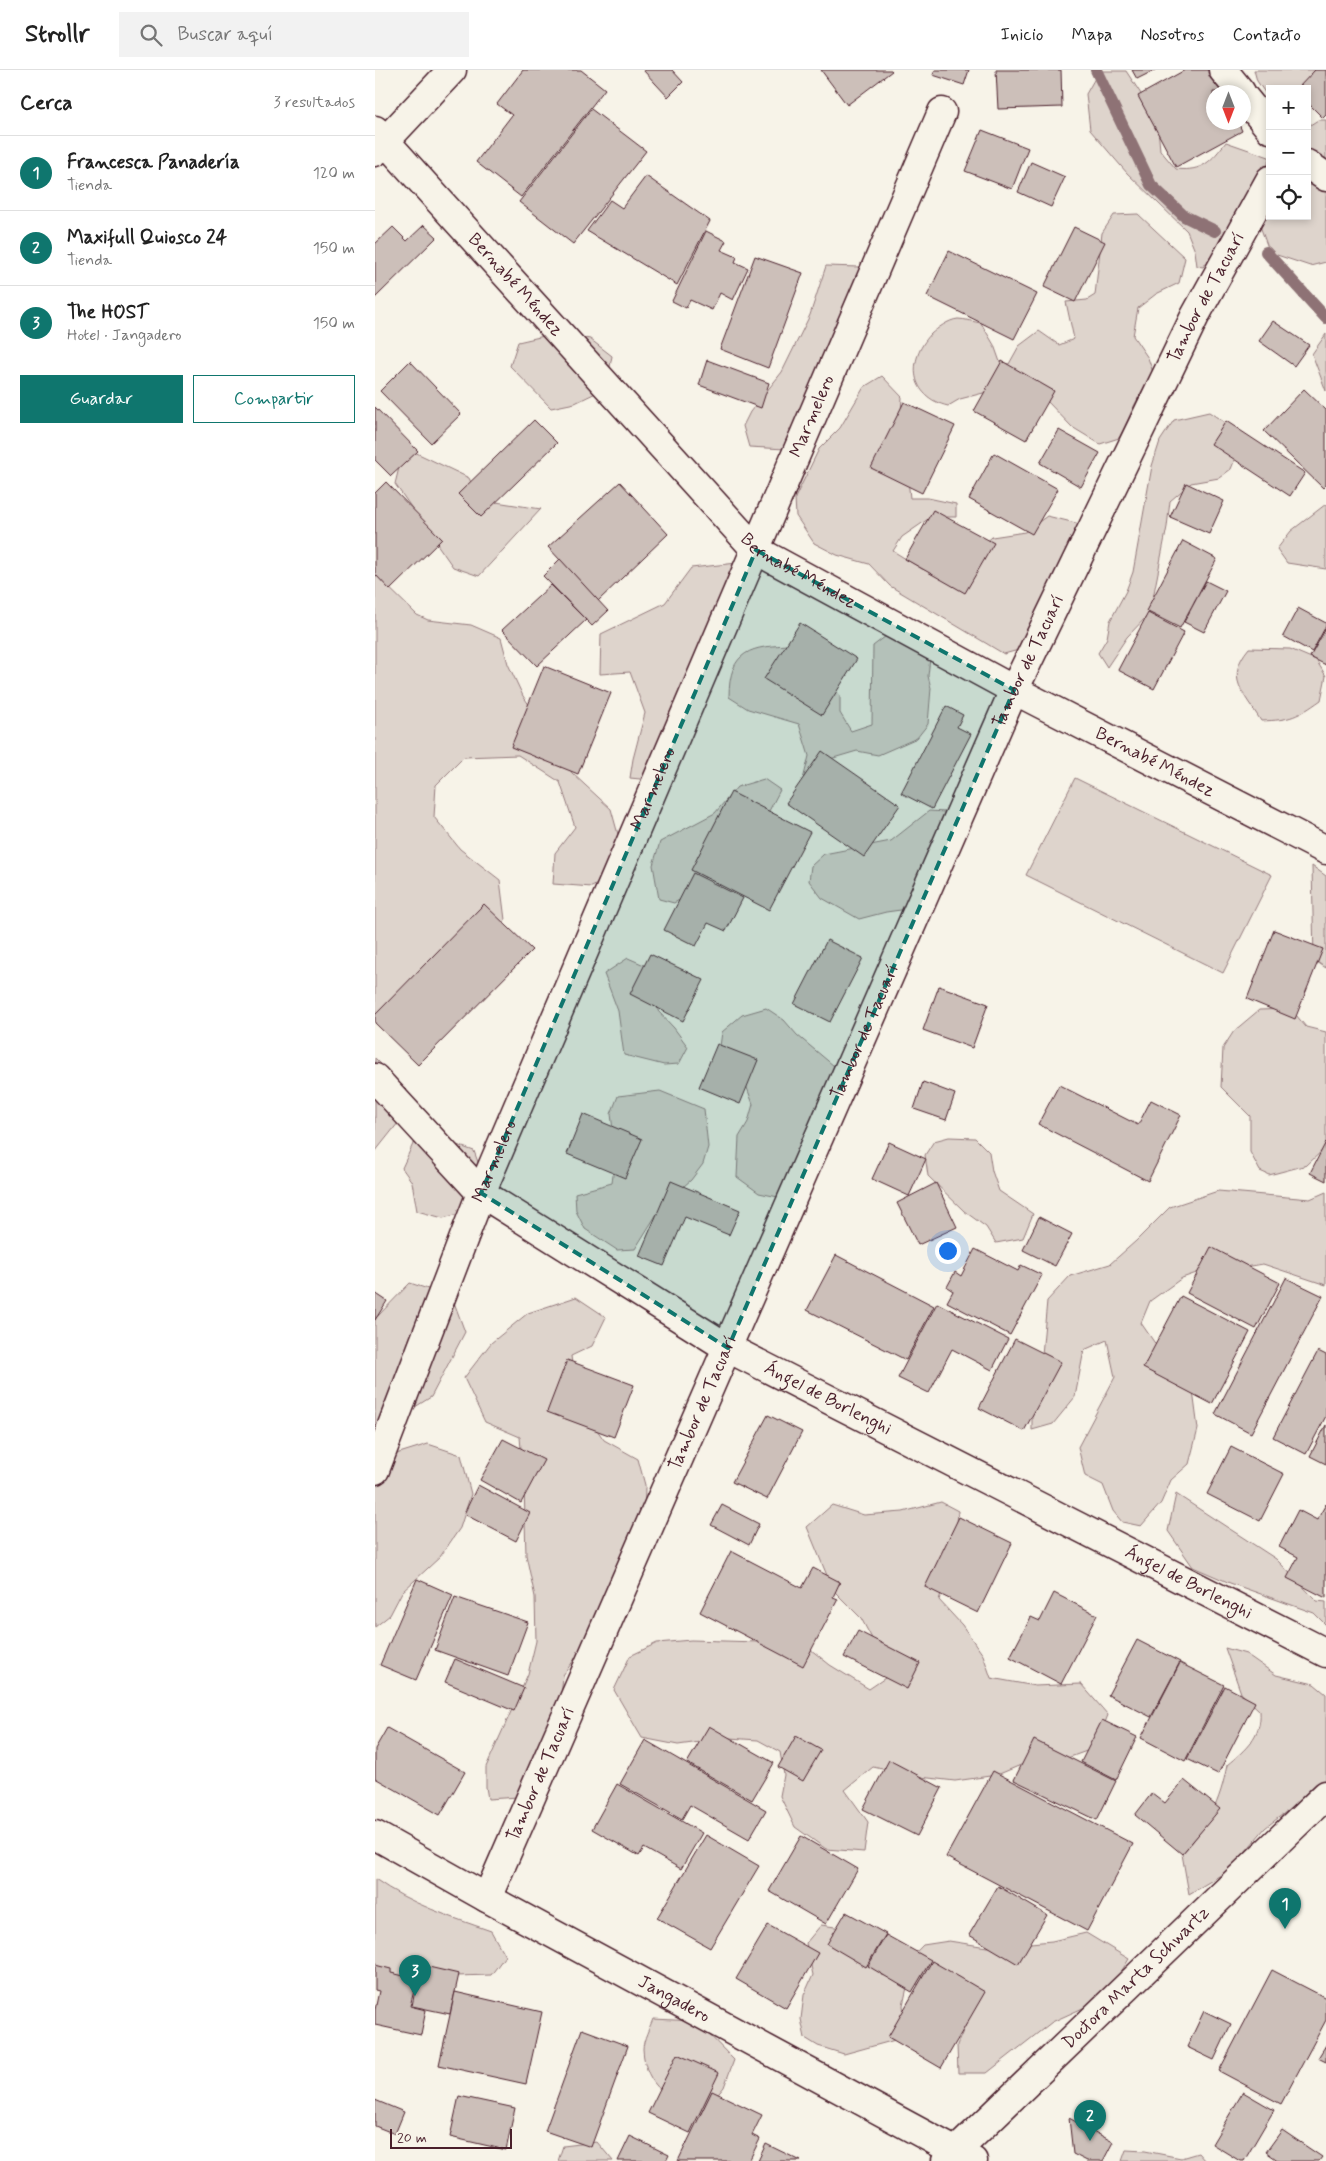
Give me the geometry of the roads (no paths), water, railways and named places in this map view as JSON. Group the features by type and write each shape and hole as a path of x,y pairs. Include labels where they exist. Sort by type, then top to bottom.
{"street":[{"path":"379,141 452,70"},
{"path":"1223,70 1235,85"},
{"path":"1251,105 1266,123"},
{"name":"Marmelero","path":"375,1470 481,1193 943,112"},
{"name":"Bernabé Méndez","path":"379,141 756,550 1014,690 1326,850"},
{"path":"1311,167 1326,177"},
{"name":"Tambor de Tacuarí","path":"487,1898 1014,690 1195,316 1266,187"},
{"name":"Ángel de Borlenghi","path":"375,1078 481,1193 728,1348 1326,1653"},
{"name":"Doctora Marta Schwartz","path":"958,2158 1326,1795"},
{"name":"Jangadero","path":"375,1835 958,2158"}],"waterway":[{"path":"1096,70 1151,185 1184,216 1215,231"},
{"path":"1266,252 1326,318"}],"place":[{"name":"Francesca Panadería","path":"1285,1929"},
{"name":"The HOST","path":"415,1996"},
{"name":"Maxifull Quiosco 24","path":"1090,2141"}]}
